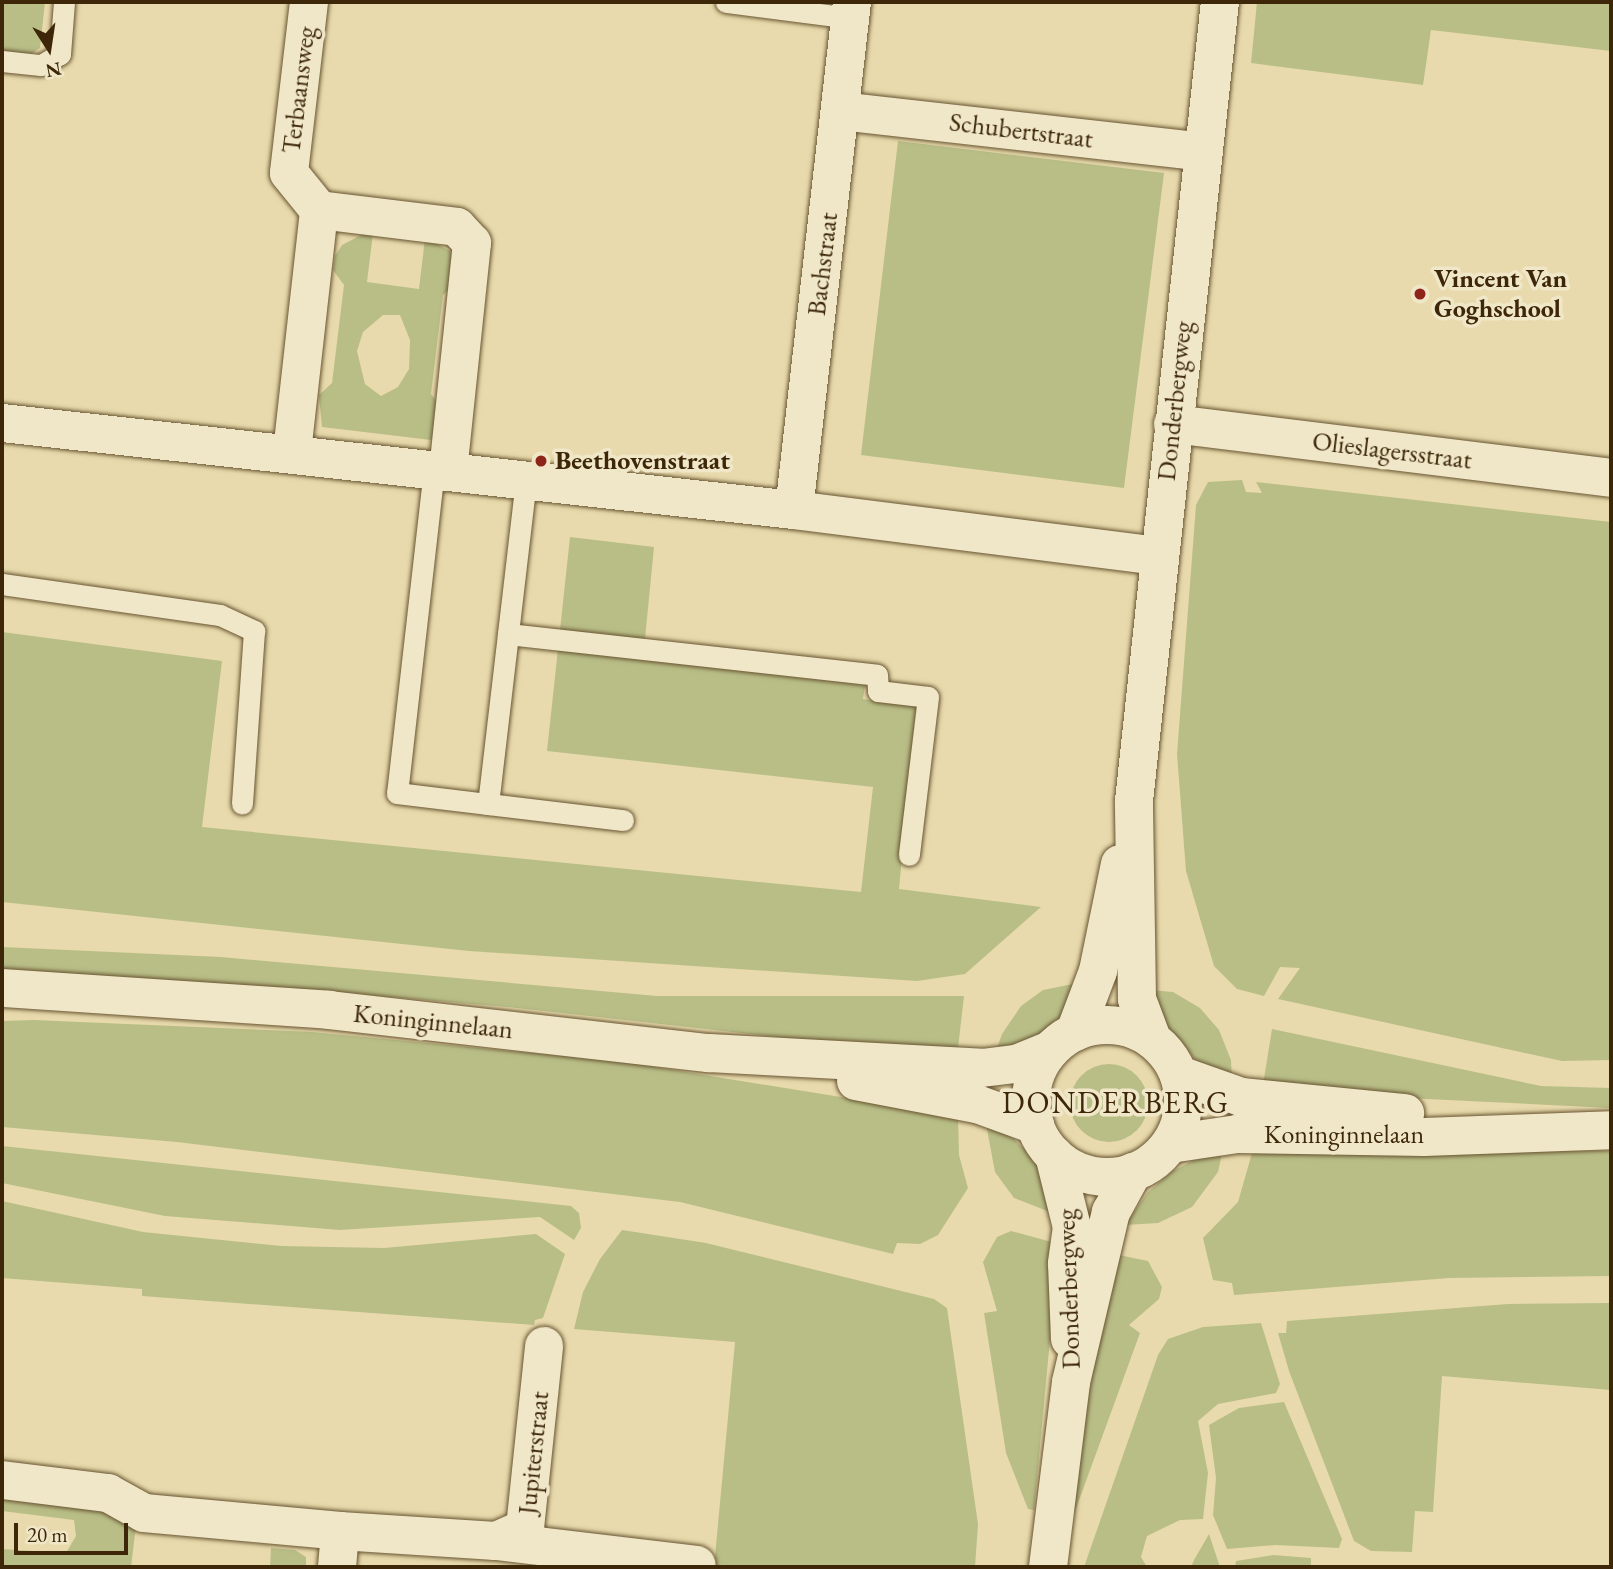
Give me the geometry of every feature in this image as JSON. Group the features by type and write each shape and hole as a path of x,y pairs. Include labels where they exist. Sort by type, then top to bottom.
{"street":[{"name":"Terbaansweg","path":"309,2 289,173 319,211"},
{"name":"Donderbergweg","path":"1152,1039 1137,999 1134,801 1172,424 1220,2"},
{"name":"Bachstraat","path":"794,510 852,10"},
{"name":"Schubertstraat","path":"840,111 1203,152"},
{"path":"292,452 319,211 457,227 472,243 441,469"},
{"path":"2,423 441,469 1158,556"},
{"name":"Olieslagersstraat","path":"1172,424 1611,478"},
{"name":"Donderbergweg","path":"1062,1041 1097,971 1134,801"},
{"name":"Koninginnelaan","path":"2,988 329,1010 709,1053 982,1068 1016,1064 1062,1041"},
{"name":"Koninginnelaan","path":"2,1003 156,998"},
{"path":"1115,1025 1152,1039 1179,1075 1183,1111 1170,1144 1133,1172 1091,1175 1044,1140 1032,1086 1062,1041 1115,1025"},
{"name":"Koninginnelaan","path":"709,1053 977,1104 1044,1140"},
{"name":"Koninginnelaan","path":"1179,1075 1241,1097 1424,1114 1518,1130"},
{"name":"Koninginnelaan","path":"1170,1144 1237,1134 1424,1136 1518,1130 1611,1130"},
{"name":"Donderbergweg","path":"1044,1140 1072,1227 1067,1264 1071,1382"},
{"name":"Donderbergweg","path":"1048,1567 1071,1382 1111,1212 1133,1172"},
{"name":"Jupiterstraat","path":"496,1541 525,1528 530,1517 544,1346"},
{"name":"Jupiterstraat","path":"2,1480 108,1493 144,1513 339,1549 496,1541 697,1565"}],"lane":[{"path":"2,61 41,65 60,54 64,2"},
{"name":"Bachstraat","path":"726,2 852,10"},
{"path":"441,469 397,793 623,820"},
{"path":"488,804 526,480"},
{"path":"2,584 220,615 254,631 242,804"},
{"path":"508,634 877,675 878,691 928,697 909,855"}],"green space":[{"path":"2,2 45,2 40,48 28,56 2,55"},
{"path":"1257,2 1611,2 1611,51 1431,30 1423,85 1251,63"},
{"path":"898,141 1164,173 1124,488 861,455"},
{"path":"365,233 373,233 367,282 419,289 425,238 450,251 457,270 455,284 443,295 431,394 440,406 439,425 431,440 322,427 319,395 332,383 344,285 333,270 335,256 342,245","holes":["383,315 400,315 410,340 409,369 398,387 381,396 365,384 357,351 363,332"]},
{"path":"1242,480 1246,492 1262,493 1256,482 1611,522 1611,1060 1562,1061 1278,999 1300,968 1280,967 1264,996 1237,989 1214,966 1186,871 1177,754 1196,505 1208,482"},
{"path":"570,537 654,547 643,659 865,685 863,699 916,707 899,889 1041,907 965,974 917,981 469,951 2,902 2,632 222,661 202,827 861,892 873,787 547,751"},
{"path":"2,947 221,957 657,996 964,996 957,1057 508,1007 260,986 2,975"},
{"path":"1083,982 1054,1026 993,1060 1002,1034 1021,1006 1043,990"},
{"path":"1151,990 1173,992 1200,1008 1219,1030 1231,1060 1232,1083 1197,1061 1167,1029"},
{"path":"34,1020 312,1032 624,1062 958,1116 959,1155 968,1188 938,1235 920,1244 897,1243 893,1254 680,1202 177,1142 2,1127 2,1021"},
{"path":"1272,1029 1541,1086 1611,1088 1611,1108 1262,1091"},
{"path":"1101,1064 1117,1064 1131,1070 1142,1081 1148,1095 1148,1111 1142,1125 1131,1136 1117,1142 1101,1142 1087,1136 1076,1125 1070,1111 1070,1095 1076,1081 1087,1070"},
{"path":"986,1124 1014,1139 1037,1162 1060,1216 1014,1198 995,1172"},
{"path":"2,1146 571,1206 579,1213 581,1228 574,1240 540,1217 340,1230 165,1216 2,1183"},
{"path":"1254,1146 1611,1151 1611,1276 1449,1278 1234,1295 1232,1283 1213,1280 1203,1238 1238,1202"},
{"path":"1222,1154 1218,1172 1192,1207 1158,1223 1125,1225 1148,1192 1173,1171 1198,1158"},
{"path":"2,1201 143,1232 281,1246 384,1248 536,1234 565,1254 543,1318 535,1320 534,1325 142,1296 142,1289 2,1278"},
{"path":"622,1230 706,1243 934,1299 947,1308 978,1524 975,1567 714,1567 735,1342 574,1329 583,1292 600,1259"},
{"path":"1011,1231 1059,1244 1034,1510 1028,1509 1006,1453 984,1313 997,1311 983,1262 997,1237"},
{"path":"1114,1254 1148,1261 1162,1287 1159,1299 1129,1325 1140,1333 1074,1514 1068,1512"},
{"path":"1611,1303 1611,1390 1442,1376 1433,1512 1415,1511 1412,1552 1371,1551 1354,1541 1289,1371 1278,1333 1286,1333 1287,1321 1508,1304"},
{"path":"1261,1323 1280,1384 1276,1393 1218,1404 1198,1421 1208,1473 1203,1519 1180,1520 1147,1536 1141,1557 1147,1567 1084,1567 1158,1355 1168,1339 1203,1327"},
{"path":"1284,1402 1342,1539 1339,1548 1276,1545 1227,1549 1213,1515 1216,1478 1209,1425 1239,1408"},
{"path":"2,1496 93,1505 136,1526 131,1567 2,1567 2,1549 66,1553 76,1536 74,1520 2,1511"},
{"path":"1209,1534 1220,1567 1191,1567 1194,1560"},
{"path":"271,1548 295,1550 306,1557 306,1567 270,1567"},
{"path":"1273,1555 1311,1558 1311,1567 1235,1567 1236,1561"}],"place":[{"name":"Vincent Van Goghschool","path":"1420,294"},
{"name":"Beethovenstraat","path":"541,461"}],"district":[{"name":"DONDERBERG","path":"1116,1103"}]}
